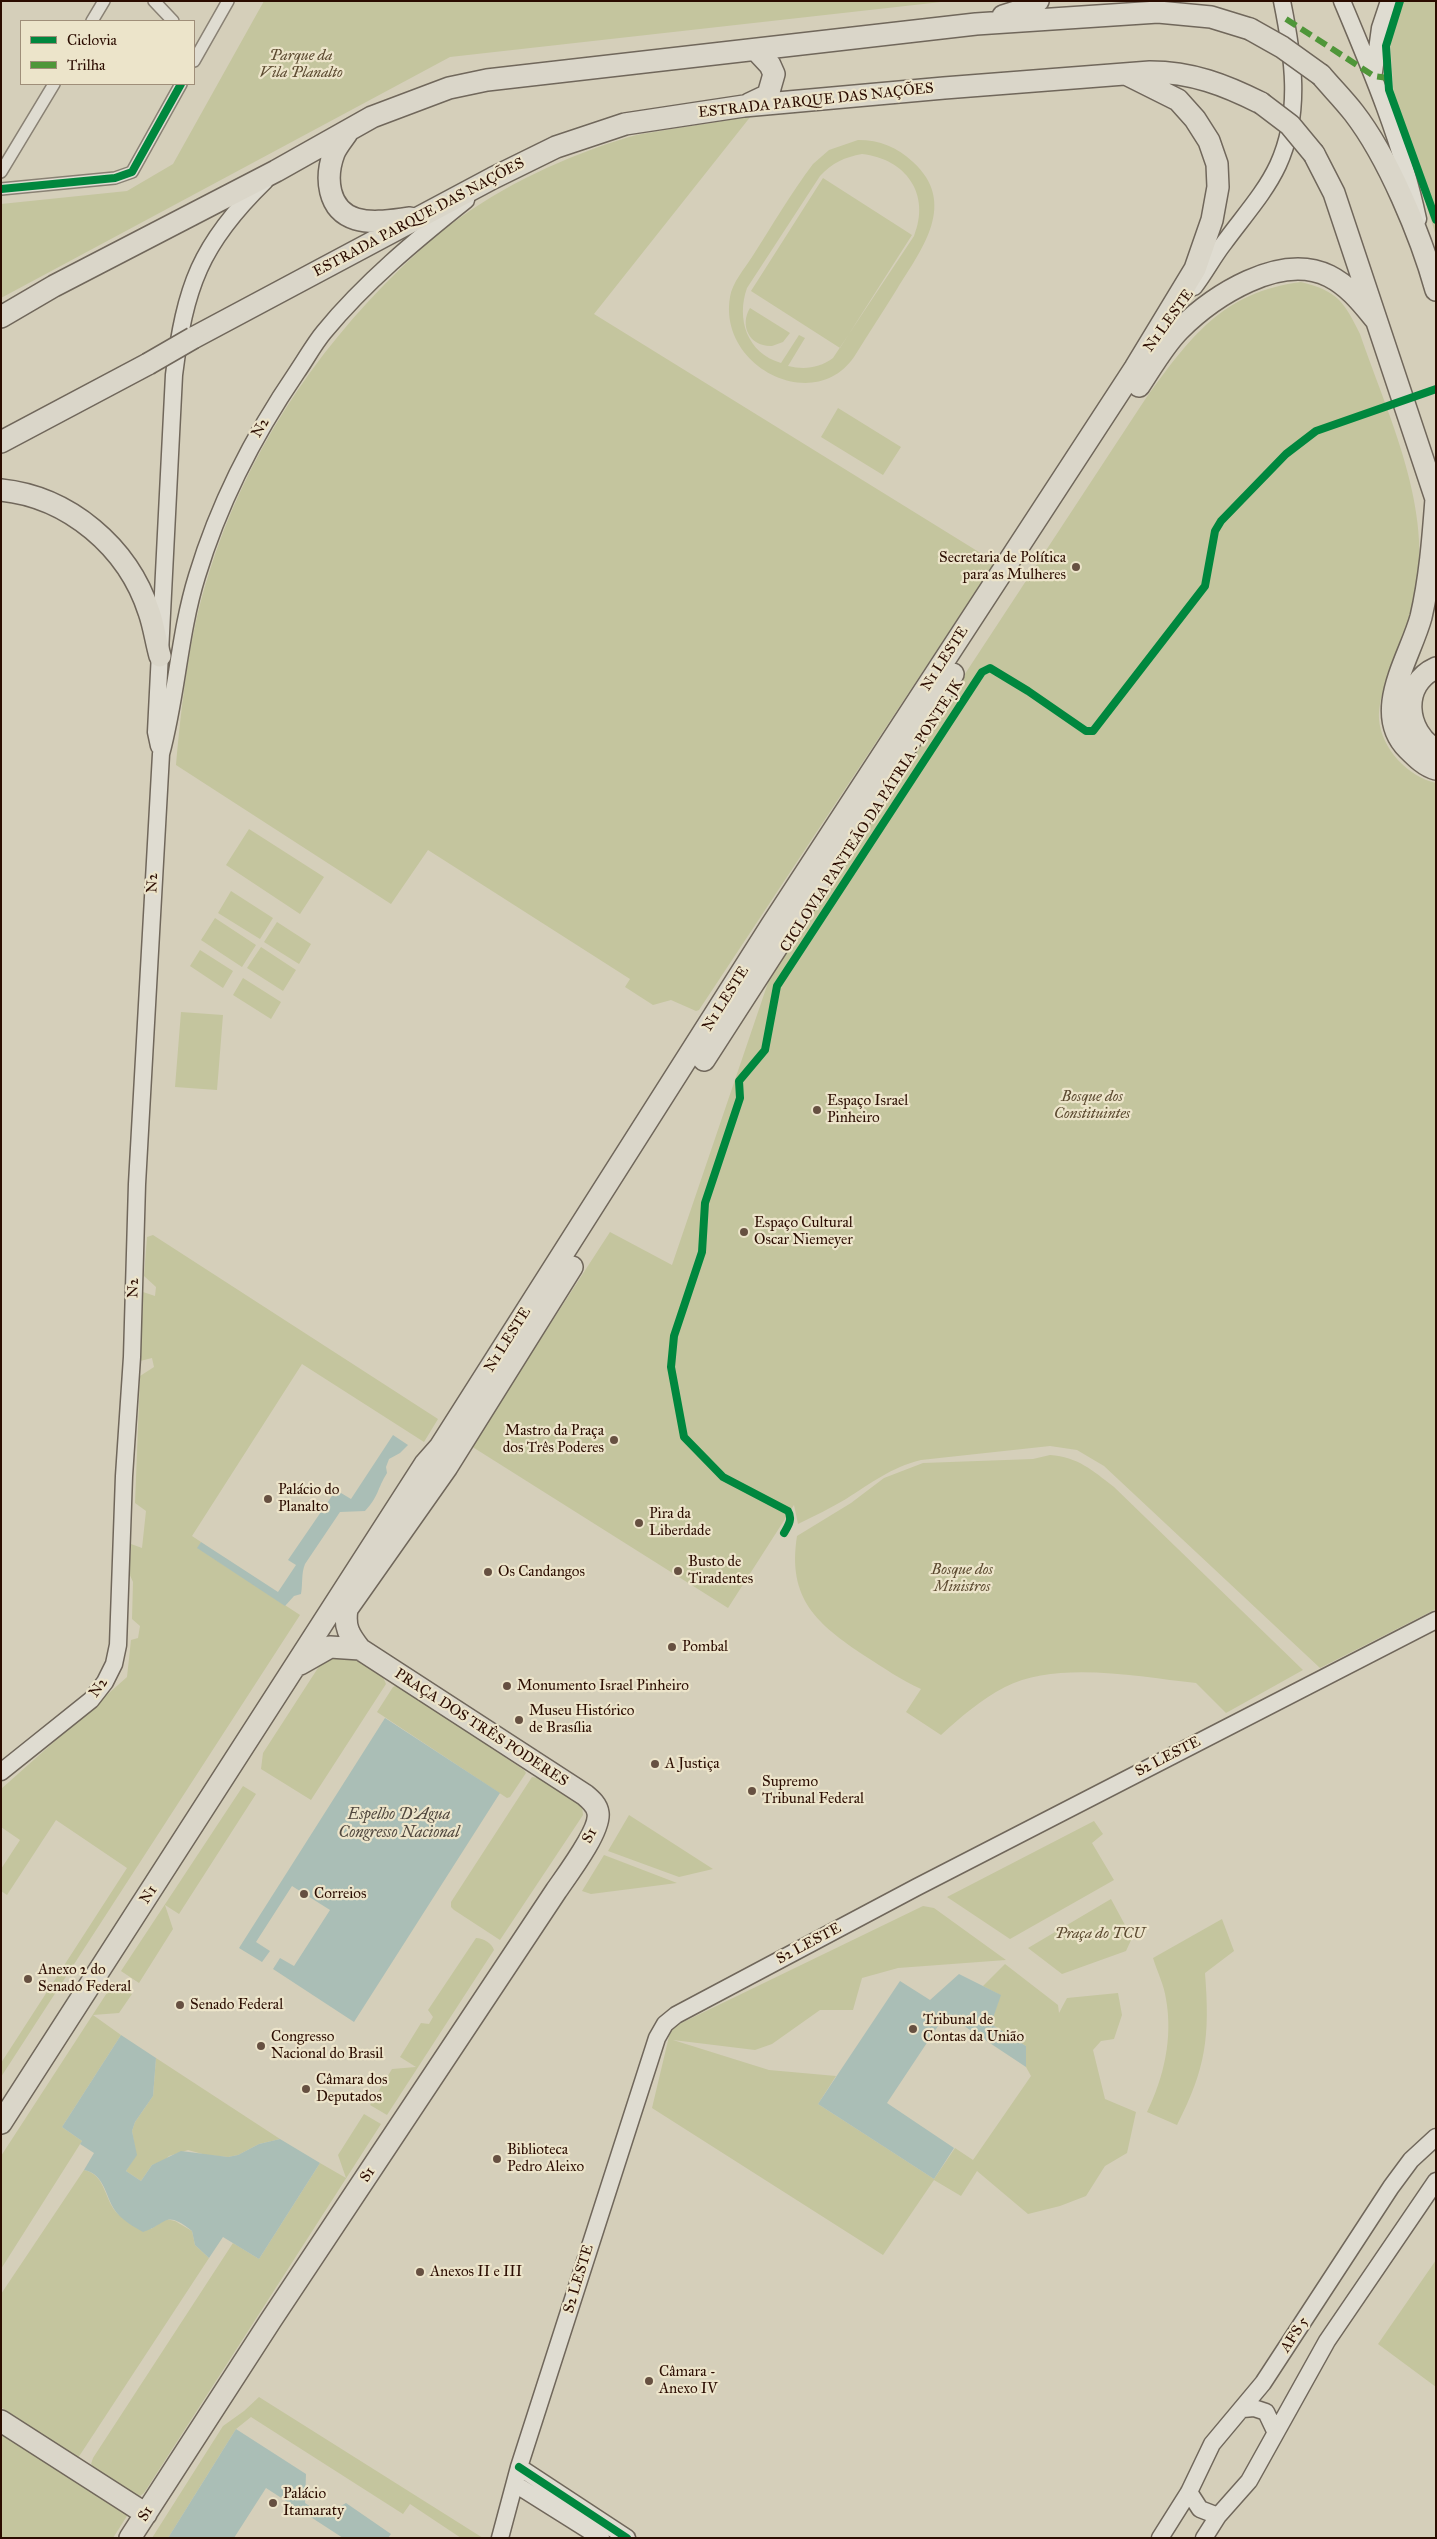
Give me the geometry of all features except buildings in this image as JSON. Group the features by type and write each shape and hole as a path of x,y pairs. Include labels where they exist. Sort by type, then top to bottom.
{"highway":[{"path":"976,24 1022,10 1038,1"},
{"path":"1,317 54,286 347,133 372,116 449,88 487,80 976,24 1158,12 1211,17 1250,28 1282,47 1322,75 1355,113 1378,151 1425,251 1436,290"},
{"path":"744,106 768,95 772,86 774,74 756,50"},
{"name":"ESTRADA PARQUE DAS NAÇÕES","path":"1,442 493,178 556,147 625,124 744,106 1126,74 1172,72 1192,75 1228,87 1262,103 1290,125 1314,154 1334,193 1404,398 1436,499"},
{"path":"1126,74 1178,100 1195,119 1210,141 1217,164 1218,187 1212,220 1194,269 1140,373"},
{"path":"347,133 335,152 329,172 330,191 336,206 347,216 366,221 388,221 423,216"},
{"path":"1140,373 1178,331 1200,312 1233,289 1284,269 1296,268 1327,275 1357,297 1376,320"},
{"name":"N1 LESTE","path":"360,1649 348,1633 345,1622 347,1609 447,1467 656,1133 760,976 1140,373"},
{"name":"N1 LESTE","path":"295,1667 425,1464 440,1447 776,918 1140,373"},
{"path":"1,490 17,492 61,508 91,526 101,536 137,583 150,612 160,656"},
{"path":"1436,499 1429,578 1409,655 1394,689 1392,708 1394,728 1403,744 1416,757 1436,769"},
{"path":"1436,668 1427,672 1419,680 1412,695 1410,715 1417,732 1428,745 1436,750"},
{"path":"295,1667 330,1647 360,1649"},
{"name":"PRAÇA DOS TRÊS PODERES","path":"360,1649 584,1795 594,1803 598,1810"},
{"name":"N1","path":"1,2123 295,1667"},
{"name":"S1","path":"130,2538 271,2320 556,1891 595,1829 599,1818 598,1810"},
{"path":"1,2421 146,2514"}],"main road":[{"name":"N1 LESTE","path":"1140,373 1197,284 1278,166 1286,145 1291,121 1293,72 1282,1"},
{"path":"1342,1 1374,76 1408,177 1425,251"},
{"path":"1374,76 1380,28 1389,1"},
{"name":"N2","path":"161,754 156,732 174,375 179,330 189,290 210,246 236,210 276,171"},
{"name":"N2","path":"1,1772 91,1700 105,1682 114,1664 118,1645 124,1476 132,1357 137,1175 161,754 167,733 181,640 197,576 218,516 248,449 324,332 375,279 423,234 493,178"},
{"path":"1,305 54,286"},
{"name":"S2 LESTE","path":"500,2538 519,2467 617,2158 657,2038 665,2024 676,2015 917,1887 1436,1620"},
{"name":"AFS 5","path":"1160,2538 1189,2492 1212,2444 1263,2383 1391,2187 1411,2160 1436,2136"},
{"name":"AFS 5","path":"1204,2538 1218,2516 1249,2481 1326,2341 1436,2181"},
{"path":"1243,2408 1254,2408 1266,2412 1275,2431"},
{"path":"519,2467 628,2538"},
{"path":"515,2484 602,2538"},
{"path":"1189,2492 1200,2509 1218,2516"}],"street":[{"path":"93,20 104,1"},
{"path":"197,47 228,1"},
{"path":"158,3 172,20"},
{"path":"1,172 53,85"},
{"path":"1,189 114,178 132,172 180,85"}],"green space":[{"name":"Parque da Vila Planalto","path":"264,1 950,1 450,57 1,298 1,204 127,191 173,164"},
{"path":"1404,1 1436,1 1436,236 1394,100 1390,38"},
{"path":"751,116 594,314 995,562 699,1010 696,1011 671,1000 653,1005 625,987 630,979 428,850 391,904 176,765 191,644 202,596 224,530 262,448 285,409 311,372 368,301 443,230 491,197 536,173 582,153 634,136"},
{"path":"858,140 874,141 888,145 901,152 913,162 926,178 933,194 934,210 925,242 854,357 837,374 816,382 794,382 772,375 753,362 739,344 730,322 730,297 733,286 739,276 797,186 813,164 829,150","holes":["862,154 878,157 902,171 911,181 917,193 919,206 918,221 914,236 833,358 812,367 788,366 805,338 799,335 781,363 769,358 752,343 747,333 743,311 747,288 820,176 834,164 850,157"]},
{"path":"823,178 912,235 840,348 751,291"},
{"name":"Bosque dos Constituintes","path":"1301,282 1323,289 1338,299 1344,305 1360,334 1406,464 1419,532 1419,566 1414,606 1406,633 1383,690 1379,719 1385,740 1398,760 1416,775 1436,783 1436,1609 1320,1668 1104,1466 1077,1450 1050,1446 921,1460 910,1463 882,1476 840,1502 798,1524 794,1505 728,1608 471,1446 610,1232 672,1265 774,965 1146,398 1178,356 1210,321 1229,307 1250,296 1273,287"},
{"path":"750,308 790,333 783,342 772,346 758,343 752,339 746,328 747,315"},
{"path":"838,408 901,447 883,475 821,437"},
{"path":"249,829 324,877 300,914 226,865"},
{"path":"231,891 273,918 260,939 218,913"},
{"path":"215,918 256,945 242,967 201,940"},
{"path":"277,922 311,944 299,964 264,942"},
{"path":"261,947 296,970 283,991 247,968"},
{"path":"200,950 233,971 223,988 190,966"},
{"path":"243,978 281,1002 271,1019 233,995"},
{"path":"181,1012 223,1015 217,1090 175,1087"},
{"path":"153,1235 438,1419 424,1442 302,1364 192,1536 201,1542 198,1548 300,1615 1,2077 1,2063 127,1868 56,1820 7,1895 1,1891 1,1869 20,1840 1,1827 1,1789 127,1677 131,1640 138,1638 140,1626 132,1619 133,1582 129,1573 131,1544 142,1548 146,1511 135,1503 140,1376 154,1367 152,1358 140,1361 143,1292 155,1296 156,1287 144,1276 147,1237"},
{"name":"Bosque dos Ministros","path":"1050,1455 1069,1458 1084,1465 1114,1487 1303,1670 1226,1713 1196,1683 1125,1675 1074,1672 1049,1674 1026,1679 1005,1687 963,1715 941,1735 906,1712 921,1689 893,1674 848,1644 820,1621 809,1608 801,1593 797,1577 795,1558 797,1536 851,1503 884,1478 923,1463 1033,1459"},
{"path":"346,1653 383,1677 386,1684 311,1800 261,1769 263,1753 327,1654"},
{"path":"397,1685 524,1770 526,1773 510,1797 507,1798 377,1712 393,1687"},
{"path":"532,1777 539,1778 582,1805 583,1815 500,1940 454,1910 451,1907 451,1902"},
{"path":"243,1786 256,1794 179,1914 165,1905 173,1929 139,1983 121,1971"},
{"path":"629,1815 713,1869 679,1877 608,1851"},
{"path":"1094,1821 1103,1834 1092,1843 1114,1880 1010,1939 947,1897"},
{"path":"604,1855 677,1883 591,1894 582,1891"},
{"name":"Praça do TCU","path":"1111,1899 1132,1938 1126,1951 1062,1974 1028,1948"},
{"path":"923,1906 934,1908 1006,1960 898,1968 862,1978 853,2010 820,2010 772,2044 755,2050 673,2040 769,2070 836,2076 818,2104 934,2179 955,2148 973,2160 1031,2076 1026,2067 1026,2046 991,2024 1000,1995 983,1986 1005,1964 1058,2005 1059,2013 1067,1998 1118,1993 1122,2015 1114,2039 1101,2041 1093,2050 1105,2099 1136,2112 1127,2153 1105,2166 1086,2196 1060,2206 1028,2214 977,2171 961,2196 934,2180 883,2255 652,2108 671,2028"},
{"path":"1222,1919 1234,1951 1205,1973 1207,2016 1204,2052 1187,2105 1177,2125 1147,2112 1158,2085 1168,2043 1168,2014 1165,1994 1153,1958"},
{"path":"476,1938 487,1941 494,1950 387,2115 370,2105 392,2069 416,2067 400,2057 421,2023 429,2024 433,2017 428,2010"},
{"path":"114,1982 132,1994 119,2013 93,2015 121,2035 62,2127 82,2141 1,2269 1,2156"},
{"path":"156,2058 280,2139 259,2144 238,2155 228,2157 206,2155 188,2150 169,2156 164,2161 152,2165 141,2181 126,2171 136,2155 132,2131 135,2122 153,2096"},
{"path":"364,2114 381,2124 144,2493 140,2496 136,2495 95,2469 91,2464 93,2458 233,2243 259,2259 320,2163 346,2178 338,2155"},
{"path":"84,2170 91,2172 100,2181 112,2206 119,2215 151,2229 166,2219 175,2221 192,2231 195,2245 209,2258 78,2458 1,2407 1,2294"},
{"path":"1436,2260 1436,2387 1378,2344"},
{"path":"259,2397 483,2538 461,2538 410,2504 403,2514 251,2417 236,2429 168,2538 152,2538 223,2426"},
{"path":"1,2433 125,2513 127,2516 113,2538 1,2538"}],"water":[{"path":"393,1435 408,1445 400,1453 389,1459 386,1467 387,1473 373,1501 365,1511 340,1512 305,1564 301,1594 294,1596 285,1606 197,1548 201,1542 278,1592 296,1565 288,1560 336,1490 351,1499"},
{"name":"Espelho D'Agua Congresso Nacional","path":"385,1718 500,1793 354,2022 273,1969 280,1958 294,1966 330,1910 292,1886 256,1942 270,1951 262,1962 239,1948"},
{"path":"959,1974 1001,1995 991,2024 1026,2046 1026,2067 946,2014 887,2103 954,2148 934,2179 818,2104 900,1981 930,2000"},
{"path":"121,2035 156,2058 153,2096 135,2122 132,2131 137,2155 126,2171 141,2181 152,2165 181,2151 228,2157 238,2155 259,2144 280,2139 320,2163 259,2259 223,2237 209,2258 195,2245 192,2231 176,2221 166,2220 143,2232 129,2224 117,2213 97,2176 84,2170 94,2153 80,2144 82,2141 62,2127"},
{"path":"236,2429 306,2474 305,2503 324,2516 346,2503 391,2534 388,2538 343,2538 266,2488 234,2538 168,2538"}],"marked path":[{"path":"1286,19 1374,76 1388,78"}],"cycle path":[{"path":"1400,1 1386,46 1389,90 1436,220"},
{"path":"1,189 115,178 132,172 180,85"},
{"name":"CICLOVIA PANTEÃO DA PÁTRIA - PONTE JK","path":"784,1533 790,1520 788,1511 723,1477 684,1437 671,1367 674,1336 702,1252 705,1203 740,1098 739,1081 765,1050 777,986 982,672 990,668 1028,691 1086,731 1093,731 1205,586 1215,531 1221,521 1286,454 1316,431 1436,389"},
{"path":"519,2467 627,2538"}],"place":[{"name":"Secretaria de Política para as Mulheres","path":"1076,567"},
{"name":"Espaço Israel Pinheiro","path":"817,1110"},
{"name":"Espaço Cultural Oscar Niemeyer","path":"744,1232"},
{"name":"Mastro da Praça dos Três Poderes","path":"614,1440"},
{"name":"Palácio do Planalto","path":"268,1499"},
{"name":"Pira da Liberdade","path":"639,1523"},
{"name":"Busto de Tiradentes","path":"678,1571"},
{"name":"Os Candangos","path":"488,1572"},
{"name":"Pombal","path":"672,1647"},
{"name":"Monumento Israel Pinheiro","path":"507,1686"},
{"name":"Museu Histórico de Brasília","path":"519,1720"},
{"name":"A Justiça","path":"655,1764"},
{"name":"Supremo Tribunal Federal","path":"752,1791"},
{"name":"Correios","path":"304,1894"},
{"name":"Anexo 2 do Senado Federal","path":"28,1979"},
{"name":"Senado Federal","path":"180,2005"},
{"name":"Tribunal de Contas da União","path":"913,2029"},
{"name":"Congresso Nacional do Brasil","path":"261,2046"},
{"name":"Câmara dos Deputados","path":"306,2089"},
{"name":"Biblioteca Pedro Aleixo","path":"497,2159"},
{"name":"Anexos II e III","path":"420,2272"},
{"name":"Câmara - Anexo IV","path":"649,2381"},
{"name":"Palácio Itamaraty","path":"273,2503"}]}
